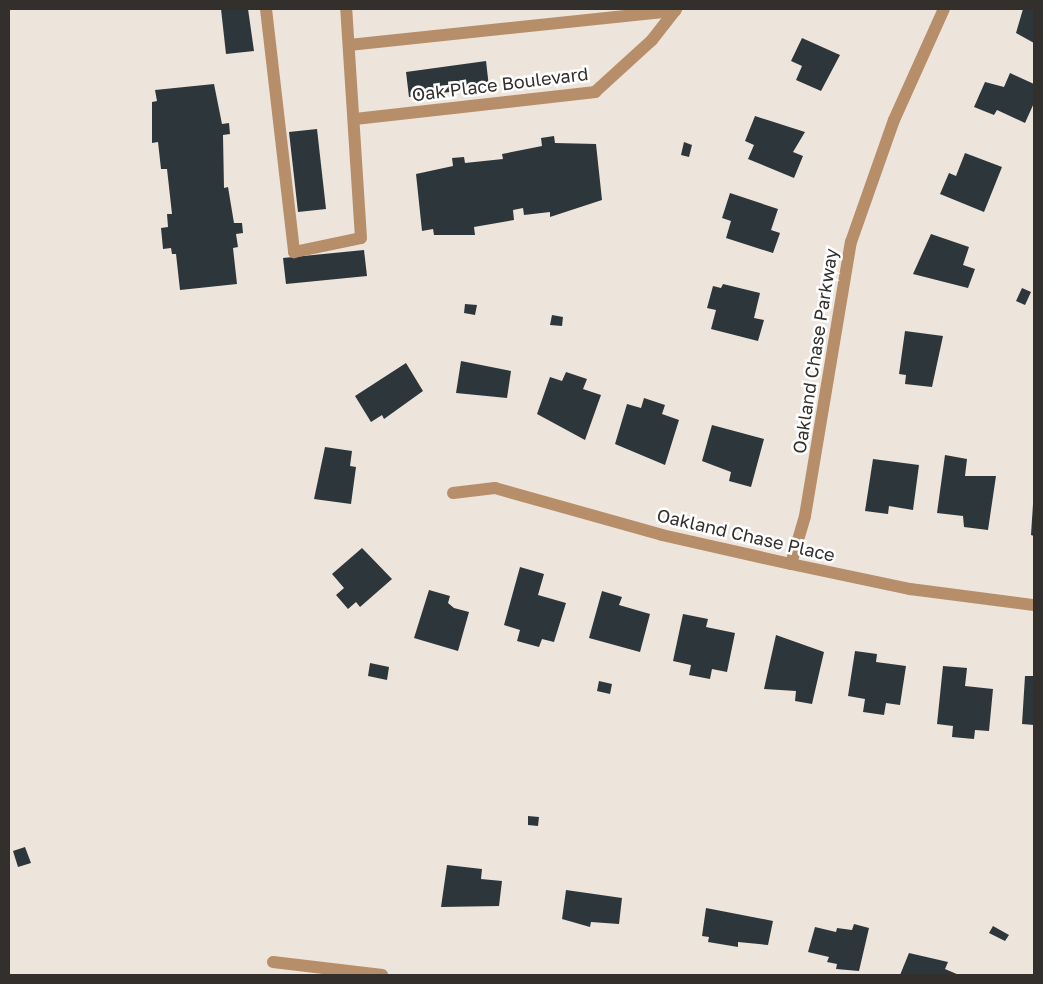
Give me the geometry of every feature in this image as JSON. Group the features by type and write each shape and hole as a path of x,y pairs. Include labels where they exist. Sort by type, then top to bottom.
{"street":[{"path":"266,9 294,252 362,238 346,9"},
{"name":"Oakland Chase Parkway","path":"791,564 805,516 851,242 894,120 944,9"},
{"path":"349,45 675,10"},
{"name":"Oak Place Boulevard","path":"355,119 595,92 652,40 675,10"},
{"name":"Oakland Chase Place","path":"453,493 495,488 662,535 791,564 910,589 1034,606"},
{"path":"273,962 339,973 382,975"}],"building":[{"path":"221,9 248,9 254,51 226,54"},
{"path":"1023,9 1034,9 1034,43 1016,33"},
{"path":"802,38 840,55 821,91 796,80 802,66 791,61"},
{"path":"486,61 489,87 409,97 406,72"},
{"path":"1010,73 1034,84 1034,103 1025,123 997,110 994,115 974,107 985,82 1004,87"},
{"path":"214,84 222,124 229,123 230,134 223,135 224,188 228,187 234,223 242,223 243,233 236,234 238,247 233,248 237,284 180,290 176,254 172,254 171,248 163,249 161,228 168,227 167,214 172,214 167,169 161,169 158,142 152,143 152,102 157,101 155,90"},
{"path":"755,116 805,132 793,152 803,156 794,178 748,159 754,145 745,141"},
{"path":"317,129 326,209 298,212 289,132"},
{"path":"554,136 555,143 596,144 602,200 550,217 550,212 524,215 523,208 513,210 514,220 474,227 475,235 434,235 433,229 422,231 416,174 453,166 452,158 464,157 465,163 503,159 502,154 542,146 541,138"},
{"path":"684,142 692,145 689,157 681,155"},
{"path":"965,153 1002,167 984,212 940,194 949,173 956,176"},
{"path":"730,193 778,209 771,230 780,233 773,253 726,238 731,221 722,218"},
{"path":"931,234 969,247 963,265 975,269 968,288 913,274"},
{"path":"364,250 367,276 286,284 283,258"},
{"path":"723,284 760,293 754,318 764,320 758,341 711,329 716,310 707,308 713,286 721,288"},
{"path":"1022,288 1031,292 1025,305 1016,301"},
{"path":"465,304 477,305 475,315 464,313"},
{"path":"552,315 563,317 562,326 550,325"},
{"path":"905,331 943,336 932,387 905,384 906,375 899,374"},
{"path":"461,361 511,371 507,398 456,393"},
{"path":"406,363 423,391 384,419 382,415 371,422 355,396"},
{"path":"566,372 587,379 583,389 601,395 585,440 537,414 550,377 562,381"},
{"path":"644,398 665,405 662,414 679,420 665,465 615,444 627,404 641,408"},
{"path":"712,425 764,439 751,487 729,481 731,472 702,461"},
{"path":"325,447 352,451 350,466 356,467 351,504 314,499"},
{"path":"945,455 967,459 965,476 996,476 988,530 964,527 963,516 937,513"},
{"path":"873,459 919,465 913,510 889,506 888,514 865,511"},
{"path":"1034,504 1034,536 1031,535"},
{"path":"362,548 392,579 360,607 356,602 348,609 336,595 344,588 332,574"},
{"path":"520,567 544,574 538,595 566,603 554,642 542,639 539,647 517,641 520,630 504,625"},
{"path":"429,590 450,596 448,603 454,608 469,612 458,651 414,638"},
{"path":"602,591 622,597 619,605 650,614 640,652 589,638"},
{"path":"683,614 708,619 706,627 735,633 727,672 712,669 710,679 689,675 691,665 673,661"},
{"path":"776,635 824,652 812,704 795,701 796,691 764,689"},
{"path":"855,651 877,654 876,662 906,666 900,705 886,703 884,715 863,712 865,699 848,696"},
{"path":"370,663 389,667 387,680 368,676"},
{"path":"943,666 967,668 965,686 993,689 989,731 975,730 974,739 952,737 953,726 937,724"},
{"path":"1025,676 1034,676 1034,725 1022,724"},
{"path":"599,681 612,684 610,694 597,691"},
{"path":"528,816 539,817 538,826 528,825"},
{"path":"25,847 31,863 18,867 13,851"},
{"path":"447,865 482,869 481,879 502,881 499,906 441,907"},
{"path":"566,890 622,898 619,924 591,922 590,927 562,919"},
{"path":"706,908 773,921 768,945 738,942 738,947 708,942 709,937 702,936"},
{"path":"854,924 869,928 859,971 836,969 837,964 827,962 829,957 808,952 815,927 836,932 837,928 852,930"},
{"path":"993,926 1009,935 1005,941 989,933"},
{"path":"909,953 948,962 945,969 959,975 900,975"}]}
